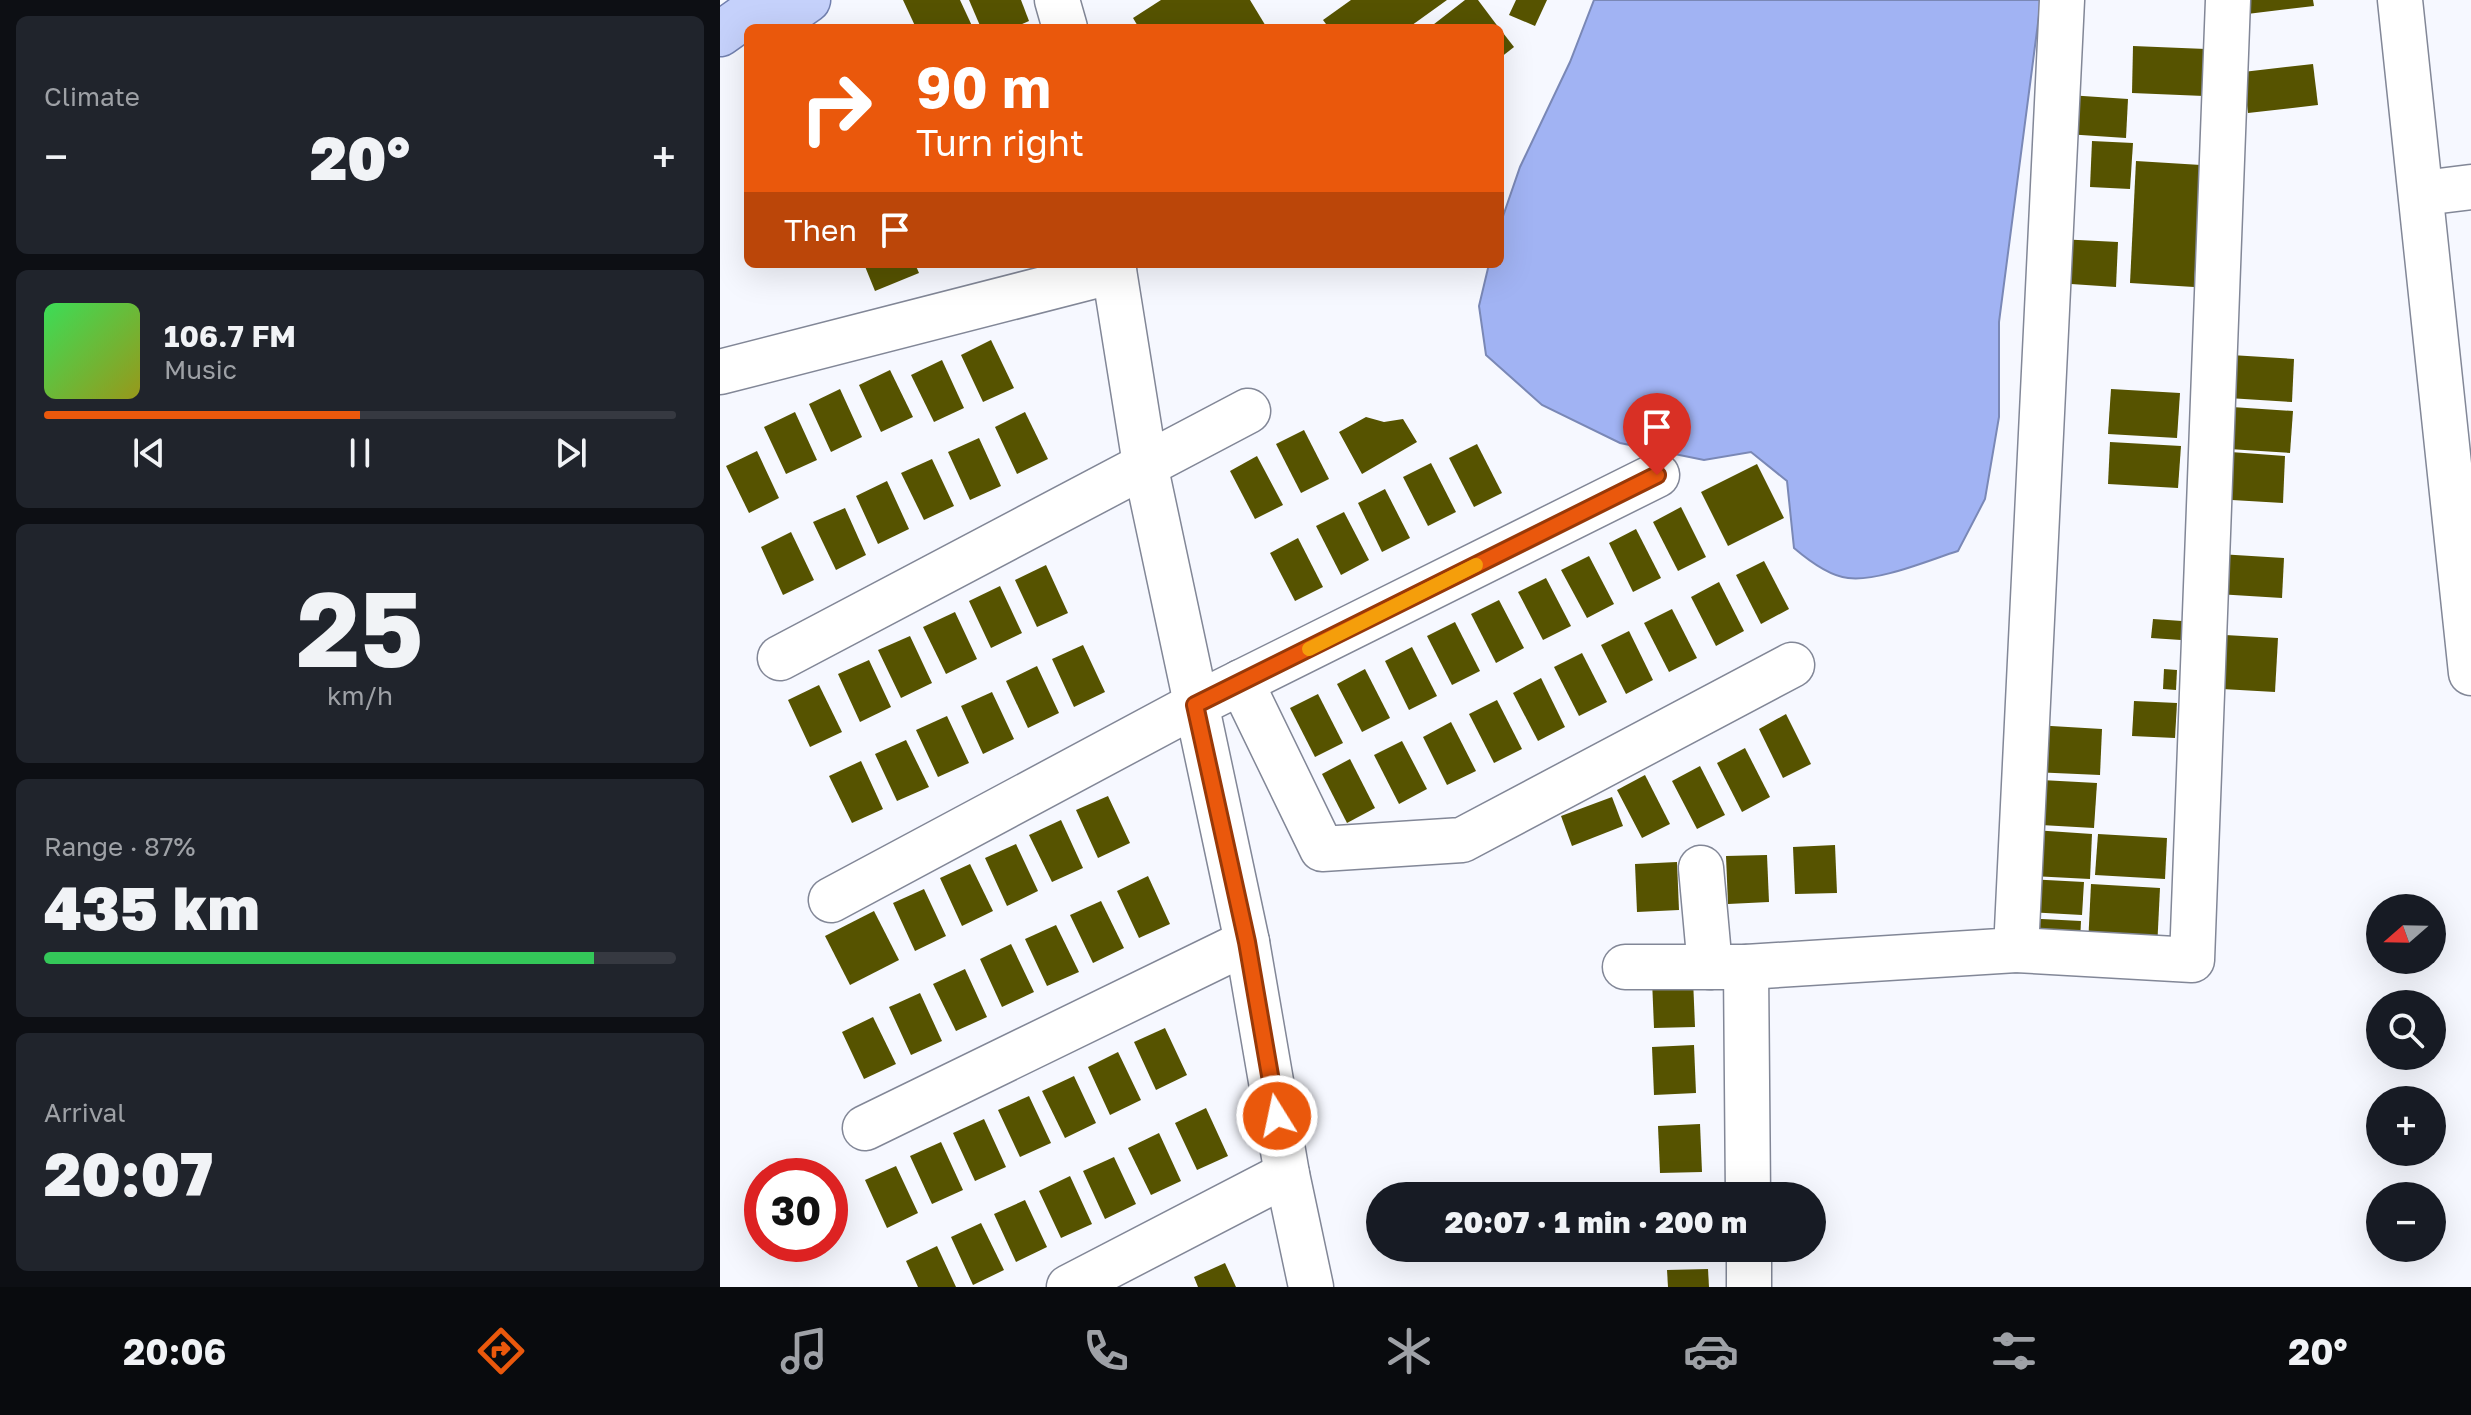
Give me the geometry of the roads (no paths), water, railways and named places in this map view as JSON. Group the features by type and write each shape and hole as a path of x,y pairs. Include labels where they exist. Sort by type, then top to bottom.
{"main road":[{"path":"720,34 768,0"},
{"path":"774,24 808,0"},
{"path":"720,61 744,45"}],"street":[{"path":"1057,0 1064,24"},
{"path":"2016,950 2062,0"},
{"path":"1625,967 1728,967 2016,950 2192,960 2228,0"},
{"path":"2400,0 2423,193 2471,673"},
{"path":"2423,193 2471,187"},
{"path":"720,372 1109,268"},
{"path":"1113,268 1145,464 1247,942 1287,1174 1311,1287"},
{"path":"780,658 1248,411"},
{"path":"831,900 1195,705 1657,475"},
{"path":"1241,682 1322,849 1462,840 1792,665"},
{"path":"1701,868 1728,967 1747,1182"},
{"path":"865,1128 1247,942"},
{"path":"1069,1287 1287,1174"},
{"path":"1749,1262 1749,1287"}],"water":[{"path":"1594,0 2041,0 1999,322 1999,417 1985,499 1958,551 1874,577 1848,578 1826,571 1794,548 1787,481 1751,452 1704,460 1620,443 1542,405 1486,355 1479,306 1488,268 1504,268 1504,213 1520,167 1570,62"}]}
